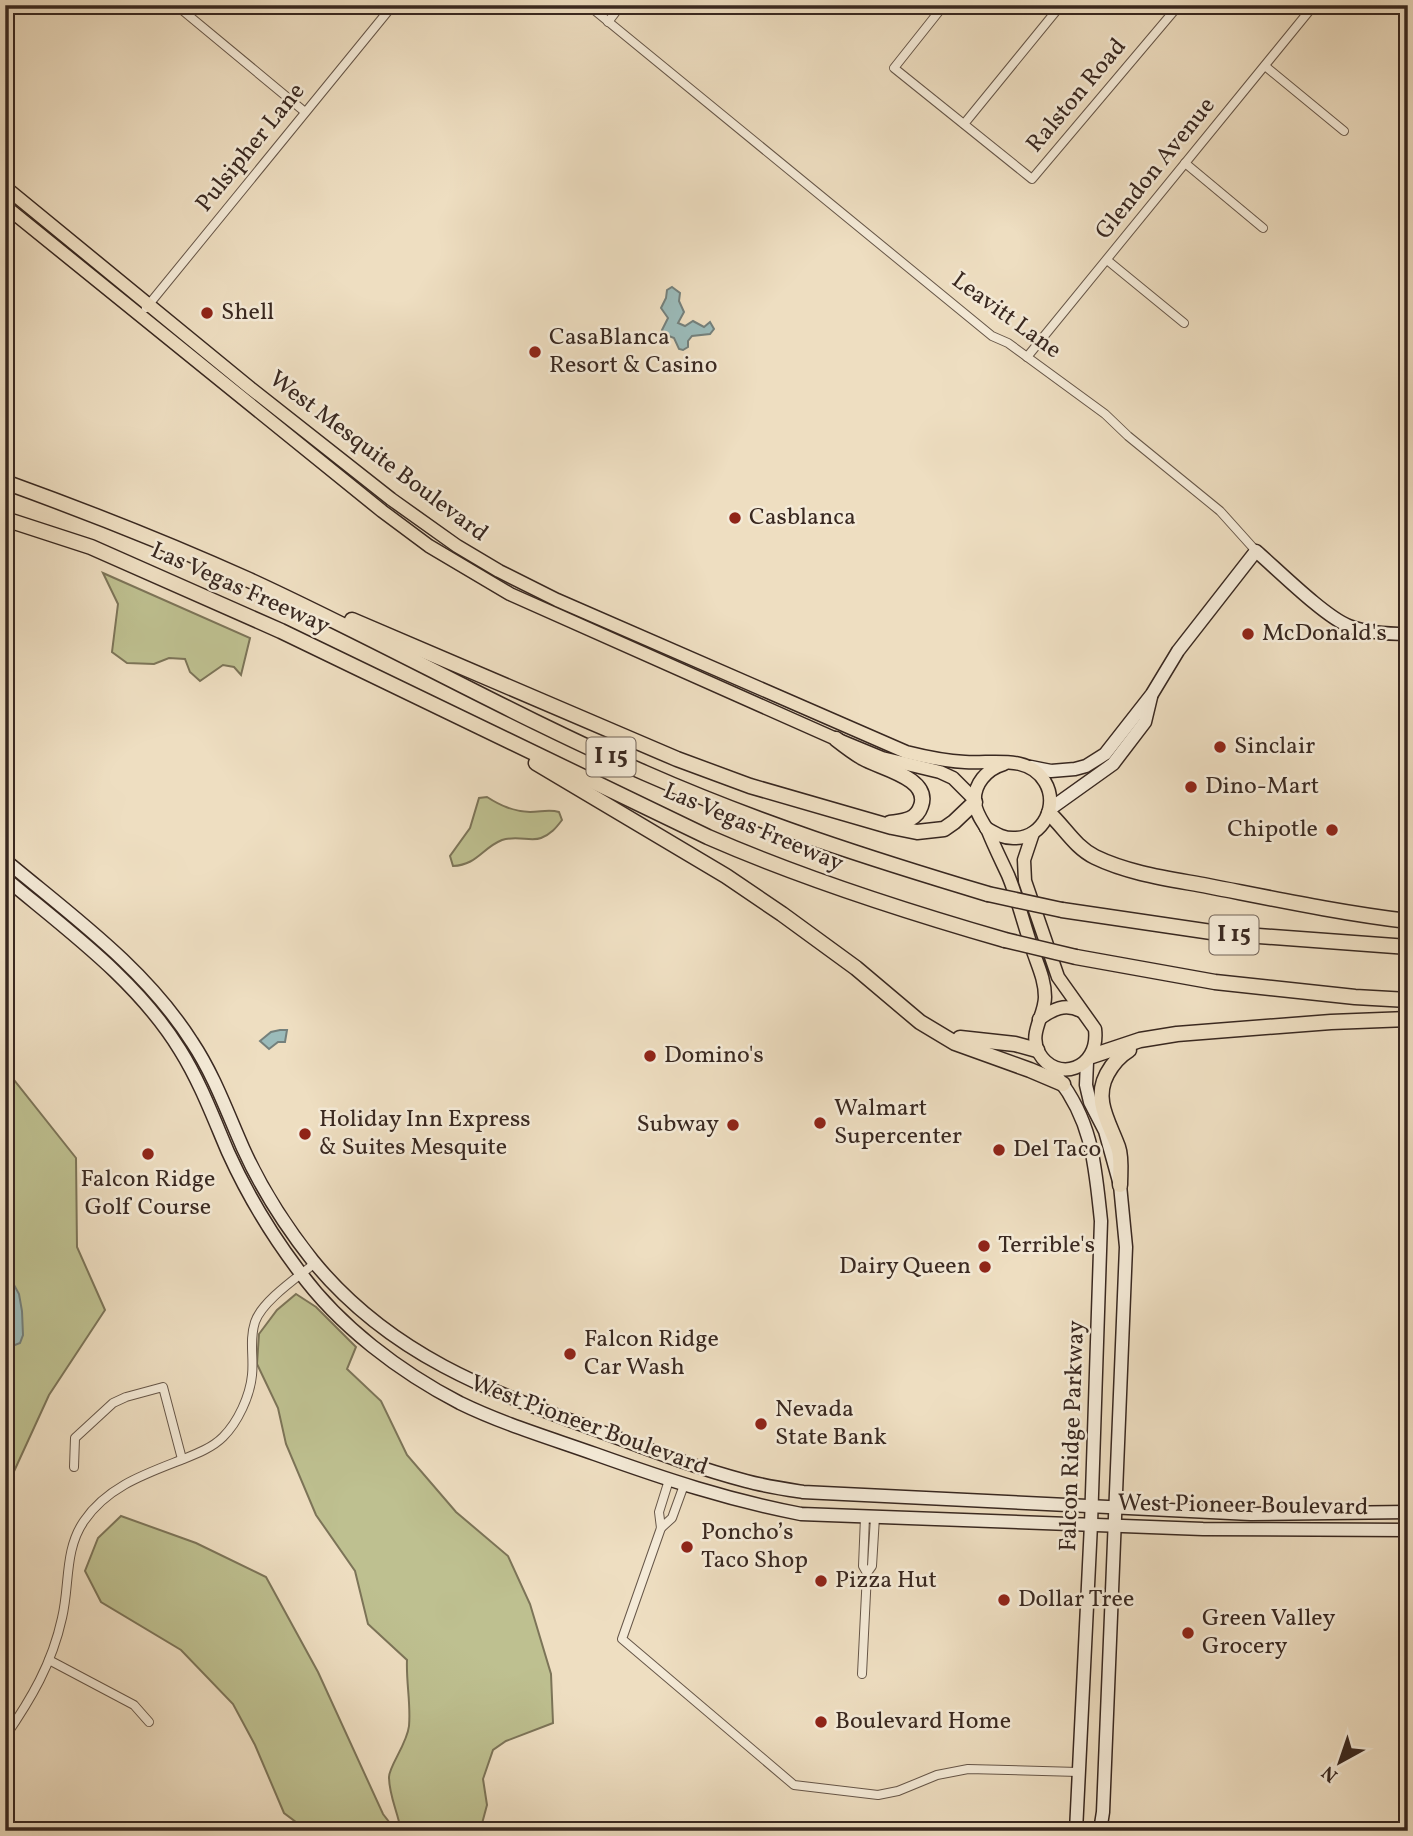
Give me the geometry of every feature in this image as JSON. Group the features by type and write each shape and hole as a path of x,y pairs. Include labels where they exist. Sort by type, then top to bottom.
{"highway":[{"name":"Las Vegas Freeway","path":"5,482 100,516 250,581 655,777 740,813 846,851 988,894 1062,911 1218,933 1408,947"},
{"name":"Las Vegas Freeway","path":"5,519 91,547 281,631 766,863 934,920 1076,957 1215,982 1408,1000"},
{"path":"250,581 296,597 677,759 750,786 917,832 944,829 975,801"},
{"path":"447,711 726,876 856,968 920,1021 955,1043 1063,1084"},
{"path":"836,739 863,758 913,781 920,790 923,798 917,814 902,822 885,824"},
{"path":"1043,821 1086,851 1114,864 1249,894 1408,921"},
{"path":"1089,1059 1140,1040 1177,1034 1331,1022 1408,1020"},
{"path":"1120,1185 1119,1149 1104,1113 1101,1096 1104,1080 1116,1059 1177,1034"},
{"path":"945,1036 1015,1044 1039,1054"}],"main road":[{"name":"West Mesquite Boulevard","path":"5,187 249,387 427,526 457,546 529,587 906,752 966,762 1008,763"},
{"name":"West Mesquite Boulevard","path":"5,206 382,511 429,546 475,575 545,611 836,739 882,758 940,772 953,778 975,801"},
{"path":"228,388 249,387"},
{"path":"1089,1059 1065,1068 1056,1067 1039,1054 1035,1031 1045,999 1043,977 1009,877 978,816 975,801 979,783 988,771 1008,763 1051,771 1075,769 1097,760 1115,743 1132,717 1153,694 1178,651 1256,551"},
{"name":"Leavitt Lane","path":"1256,551 1322,608 1346,625 1374,632 1408,634"},
{"path":"986,828 1000,837 1017,839 1043,821 1113,764 1145,722 1153,694"},
{"path":"1031,767 1041,775 1051,797 1043,821"},
{"name":"Falcon Ridge Parkway","path":"1043,821 1024,860 1024,881 1058,977 1096,1029 1097,1039 1089,1059 1086,1084 1120,1185 1124,1216 1126,1273 1103,1812 1100,1831"},
{"name":"West Pioneer Boulevard","path":"5,860 129,964 164,1002 210,1072 260,1181 286,1224 315,1262 354,1302 391,1334 430,1360 510,1399 676,1460 747,1482 803,1492 1274,1514 1408,1512"},
{"name":"West Pioneer Boulevard","path":"5,878 117,972 179,1048 210,1107 248,1193 301,1275 338,1315 381,1352 449,1397 505,1421 684,1485 743,1503 801,1514 1238,1530 1408,1530"},
{"path":"1040,1019 1059,1007 1084,1013"},
{"name":"Falcon Ridge Parkway","path":"1039,1054 1074,1100 1087,1130 1101,1221 1092,1507 1076,1831"},
{"path":"669,1480 676,1460"},
{"path":"684,1485 692,1465"},
{"path":"1238,1530 1242,1522 1274,1514"}],"street":[{"path":"176,5 305,112"},
{"name":"Pulsipher Lane","path":"140,316 393,5"},
{"name":"Leavitt Lane","path":"588,5 992,336 1008,343 1105,414 1220,511 1256,551"},
{"path":"608,22 621,5"},
{"path":"944,5 894,68 964,124 1061,5"},
{"name":"Ralston Road","path":"964,124 1032,179 1179,5"},
{"name":"Glendon Avenue","path":"1027,357 1314,5"},
{"path":"1265,66 1344,131"},
{"path":"1185,163 1263,228"},
{"path":"1107,260 1184,323"},
{"path":"5,1737 37,1689 49,1660 62,1619 70,1549 83,1521 106,1496 132,1479 204,1450 224,1437 243,1409 252,1376 251,1342 255,1320 269,1302 315,1262"},
{"path":"74,1467 75,1438 113,1403 163,1387 183,1459"},
{"path":"669,1480 659,1512 661,1528 622,1639 794,1785 878,1794 898,1791 937,1775 968,1769 1079,1772"},
{"path":"661,1528 672,1518 684,1485"},
{"path":"862,1674 867,1573 863,1566 870,1517"},
{"path":"49,1660 134,1705 149,1722"}],"green space":[{"path":"103,573 250,638 241,675 234,667 223,665 200,681 190,672 185,659 169,658 154,664 127,663 112,652 118,604"},
{"path":"487,797 518,810 559,812 562,820 548,835 541,838 502,840 468,863 453,866 450,856 470,828 479,798"},
{"name":"Falcon Ridge Golf Course","path":"5,1073 14,1080 76,1158 77,1247 105,1310 49,1395 5,1491"},
{"path":"296,1294 316,1307 356,1347 347,1369 381,1401 407,1455 456,1512 508,1556 530,1604 551,1674 553,1723 506,1741 493,1750 483,1779 487,1805 480,1831 401,1831 389,1777 409,1726 407,1660 368,1624 355,1571 316,1515 286,1444 278,1408 257,1364 259,1334 277,1310"},
{"path":"121,1516 196,1543 266,1577 318,1672 383,1814 396,1831 308,1831 284,1813 255,1745 233,1704 181,1650 101,1602 85,1571 98,1538"}],"water":[{"path":"672,287 680,293 679,301 684,312 678,323 685,326 693,321 704,327 710,322 714,329 710,334 692,336 688,347 683,350 679,349 674,338 664,334 662,330 668,318 661,308 667,290"},
{"path":"287,1030 285,1042 278,1042 269,1049 260,1041 271,1032"},
{"path":"5,1257 9,1264 8,1274 19,1294 23,1335 20,1343 5,1349"}],"place":[{"name":"Shell","path":"207,313"},
{"name":"CasaBlanca Resort & Casino","path":"535,352"},
{"name":"Casblanca","path":"735,518"},
{"name":"McDonald's","path":"1248,634"},
{"name":"Sinclair","path":"1220,747"},
{"name":"Dino-Mart","path":"1191,787"},
{"name":"Chipotle","path":"1332,830"},
{"name":"Domino's","path":"650,1056"},
{"name":"Walmart Supercenter","path":"820,1123"},
{"name":"Subway","path":"733,1125"},
{"name":"Holiday Inn Express & Suites Mesquite","path":"305,1134"},
{"name":"Del Taco","path":"999,1150"},
{"name":"Falcon Ridge Golf Course","path":"148,1154"},
{"name":"Terrible's","path":"984,1246"},
{"name":"Dairy Queen","path":"985,1267"},
{"name":"Falcon Ridge Car Wash","path":"570,1354"},
{"name":"Nevada State Bank","path":"761,1424"},
{"name":"Poncho’s Taco Shop","path":"687,1547"},
{"name":"Pizza Hut","path":"821,1581"},
{"name":"Dollar Tree","path":"1004,1600"},
{"name":"Green Valley Grocery","path":"1188,1633"},
{"name":"Boulevard Home","path":"821,1722"}]}
